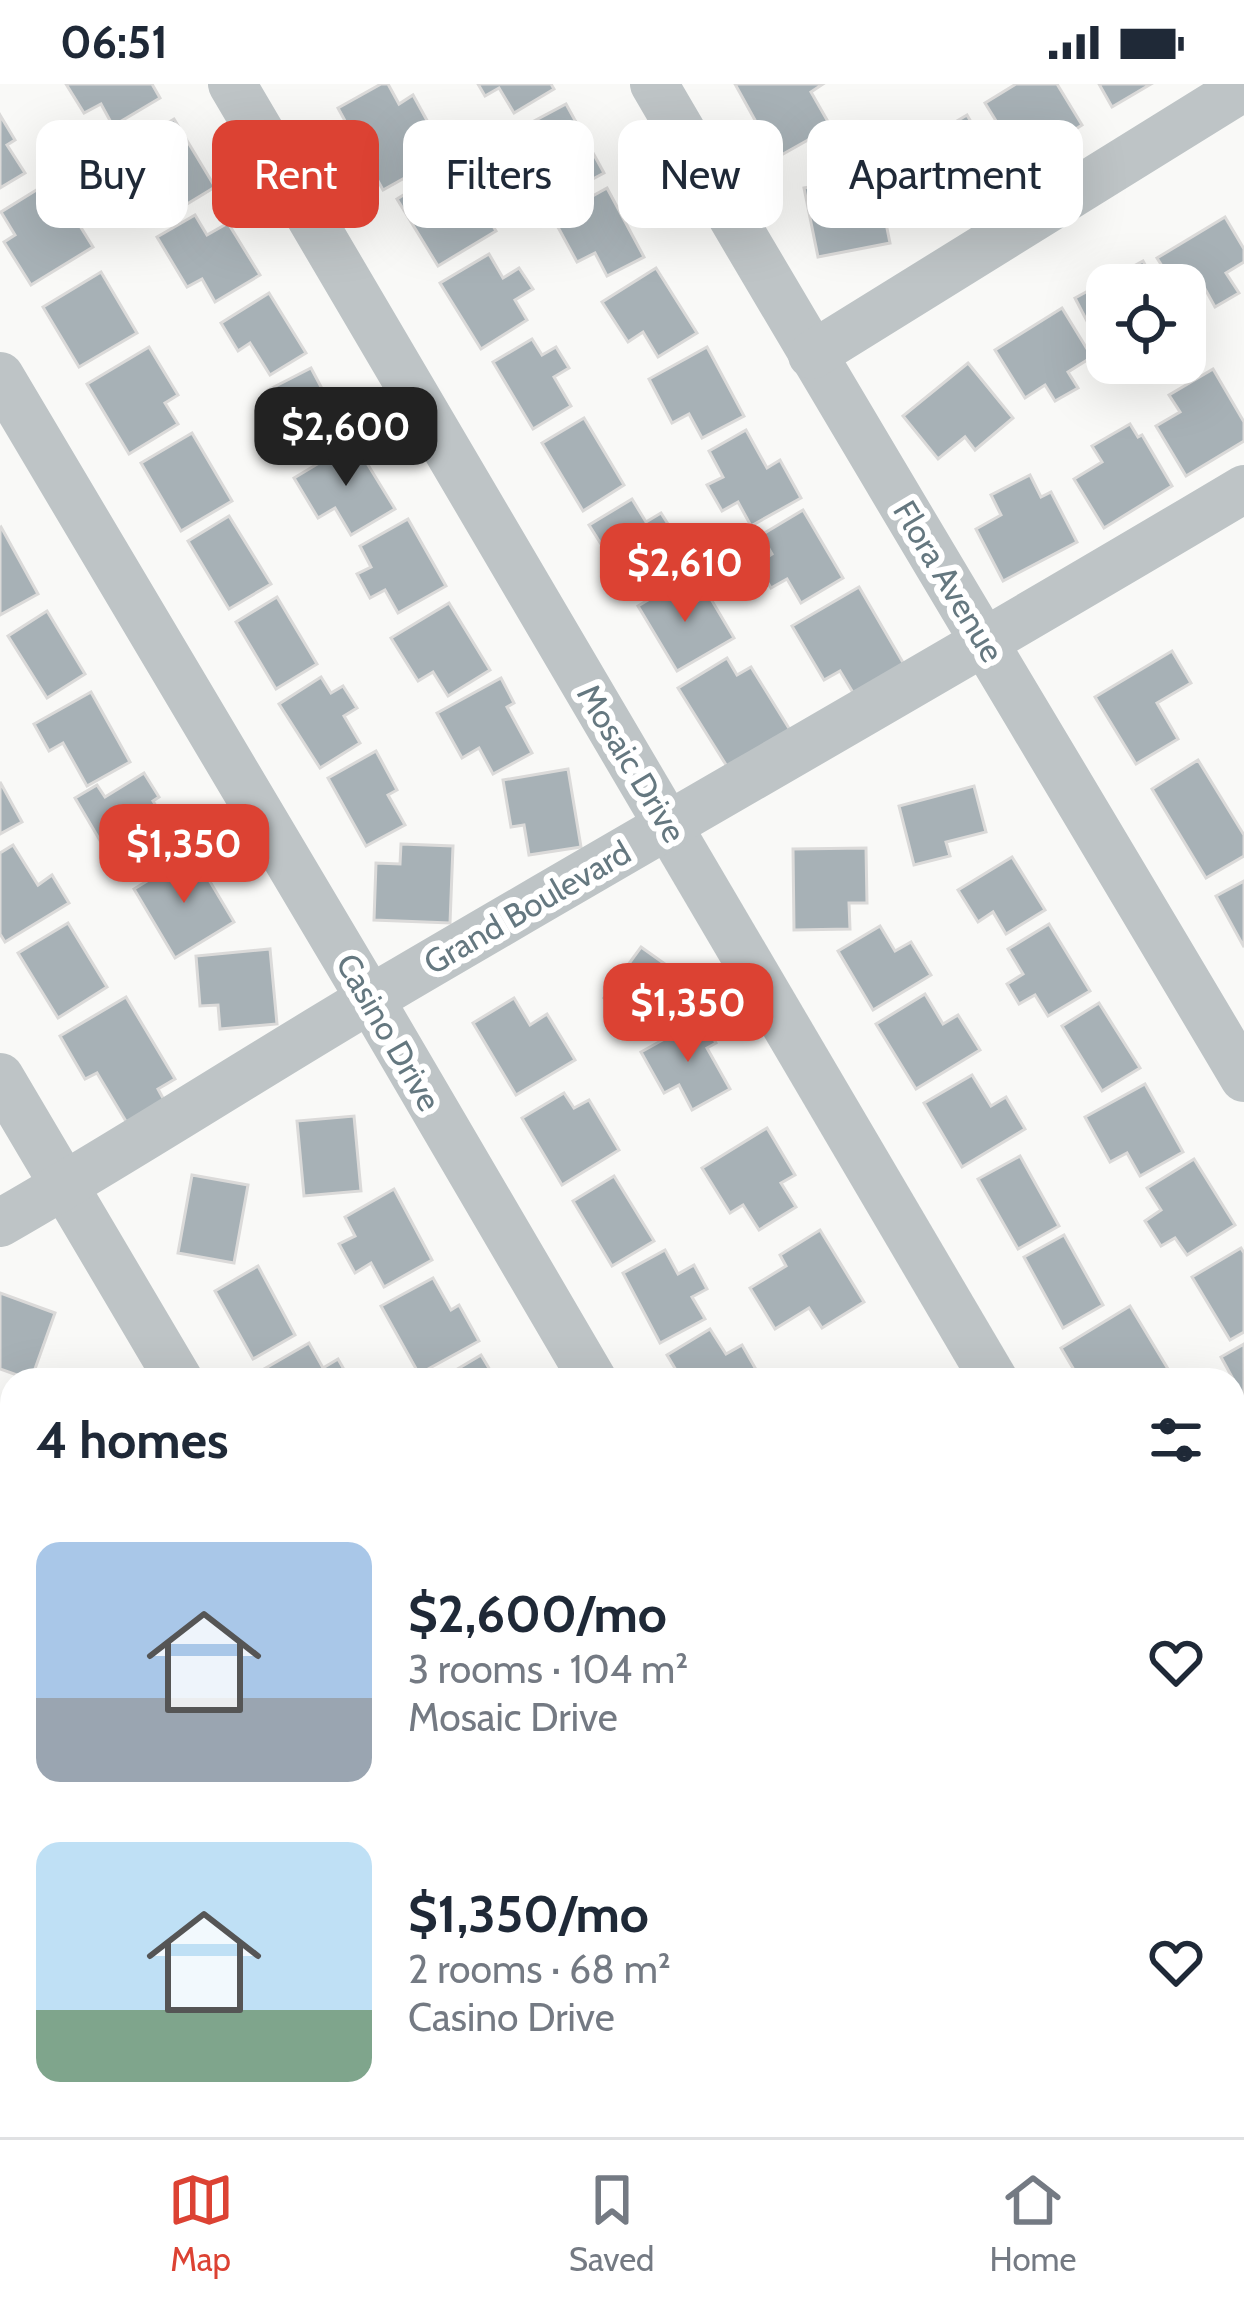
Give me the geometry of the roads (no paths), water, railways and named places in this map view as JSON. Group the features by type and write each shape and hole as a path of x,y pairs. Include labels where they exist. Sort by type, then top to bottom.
{"street":[{"name":"Mosaic Drive","path":"232,84 987,1368"},
{"name":"Flora Avenue","path":"654,84 1244,1078"},
{"path":"812,355 1244,87"},
{"name":"Casino Drive","path":"0,376 586,1368"},
{"name":"Grand Boulevard","path":"0,1223 370,999 1244,489"},
{"path":"0,1076 172,1368"}]}
